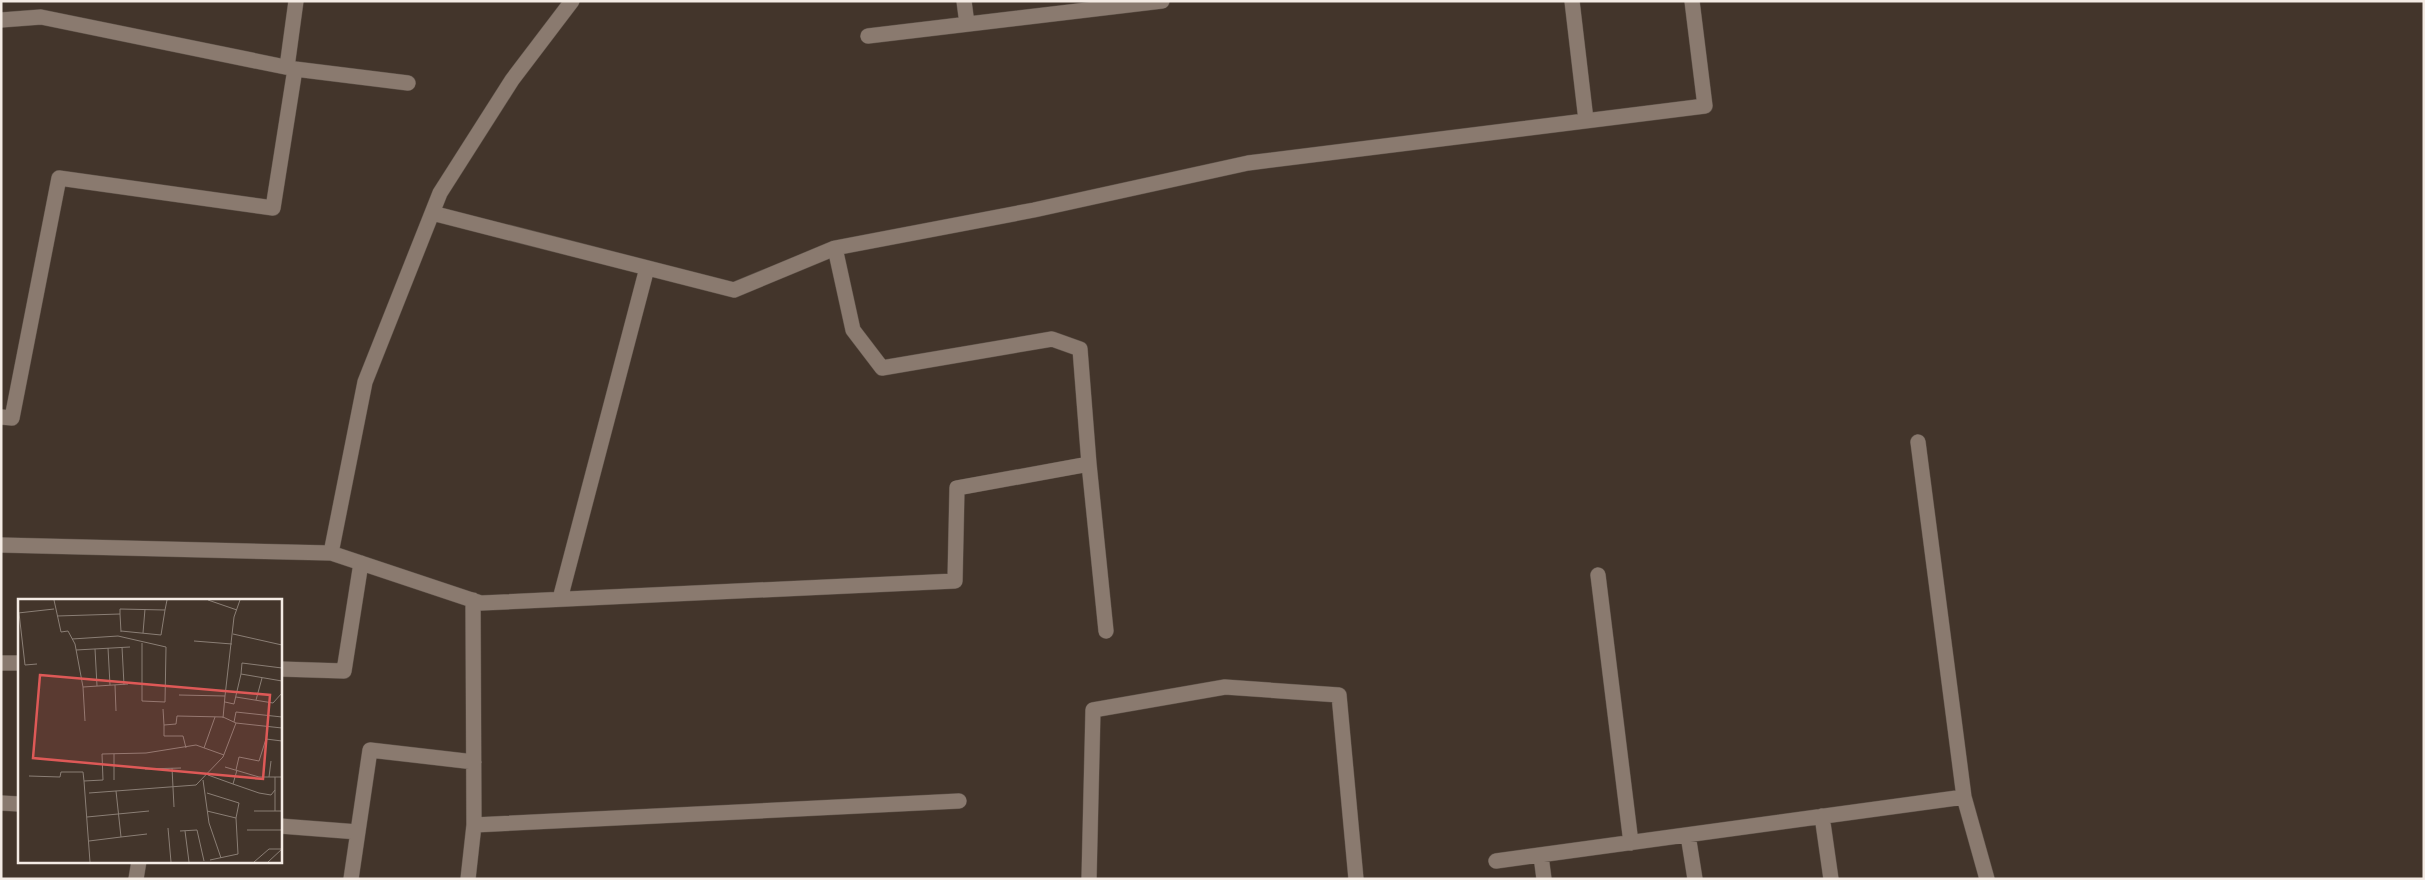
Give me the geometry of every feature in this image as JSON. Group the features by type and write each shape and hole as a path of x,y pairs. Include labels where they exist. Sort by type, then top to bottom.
{"street":[{"path":"1,417 12,418 59,178 273,208 291,68 296,1"},
{"path":"331,553 365,382 440,193 512,80 572,1"},
{"path":"964,1 967,24"},
{"path":"868,36 1162,1"},
{"path":"1572,1 1586,120"},
{"path":"432,213 734,290 835,248 1034,210 1248,164 1705,106 1692,1"},
{"path":"1,20 41,17 291,68 408,82"},
{"path":"835,248 853,330 882,368 1052,339 1080,349 1089,464 1106,631"},
{"path":"560,599 647,268"},
{"path":"1918,442 1964,797 1988,879"},
{"path":"1,544 331,553 481,603 955,581 957,488 1089,464"},
{"path":"281,670 344,671 361,563"},
{"path":"1598,575 1631,843"},
{"path":"468,879 474,825 473,600"},
{"path":"1,663 18,663"},
{"path":"1089,879 1093,710 1224,687 1339,695 1356,879"},
{"path":"351,879 370,750 474,762"},
{"path":"1496,861 1964,797"},
{"path":"474,825 959,801"},
{"path":"1,803 18,804"},
{"path":"1822,816 1831,879"},
{"path":"281,826 358,832"},
{"path":"1688,835 1695,879"},
{"path":"1540,856 1544,879"},
{"path":"136,879 139,862"}]}
